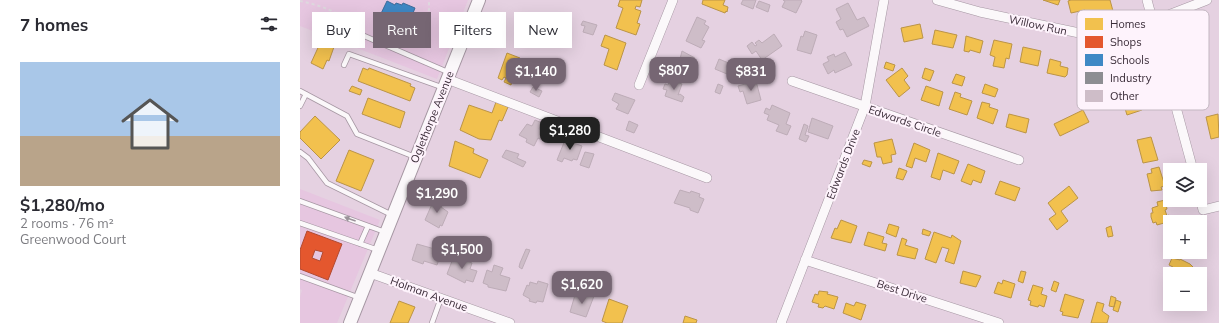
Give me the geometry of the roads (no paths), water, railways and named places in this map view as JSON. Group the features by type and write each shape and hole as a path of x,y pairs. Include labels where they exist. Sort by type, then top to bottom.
{"main road":[{"name":"Oglethorpe Avenue","path":"350,323 479,0"}],"street":[{"path":"639,85 673,0"},
{"name":"Edwards Drive","path":"781,323 865,106 884,0"},
{"name":"Willow Run","path":"937,0 995,16 1077,33"},
{"path":"1147,0 1150,10"},
{"name":"Willow Run","path":"1181,10 1207,0"},
{"path":"447,80 707,178"},
{"name":"Edwards Circle","path":"792,81 1019,160"},
{"path":"1177,110 1191,163"},
{"path":"1202,207 1203,210 1219,206"},
{"name":"Best Drive","path":"805,260 999,323"},
{"name":"Holman Avenue","path":"370,273 510,323"}],"lane":[{"path":"365,36 406,54 447,80"},
{"path":"344,65 349,54 447,80"},
{"path":"300,91 347,116 357,134 416,158"},
{"path":"300,106 306,94"},
{"path":"300,152 308,158 327,183 393,215"},
{"path":"300,201 386,233"},
{"path":"300,223 379,251"},
{"path":"360,244 368,226"},
{"path":"300,276 360,298"},
{"path":"432,323 440,298"}]}
